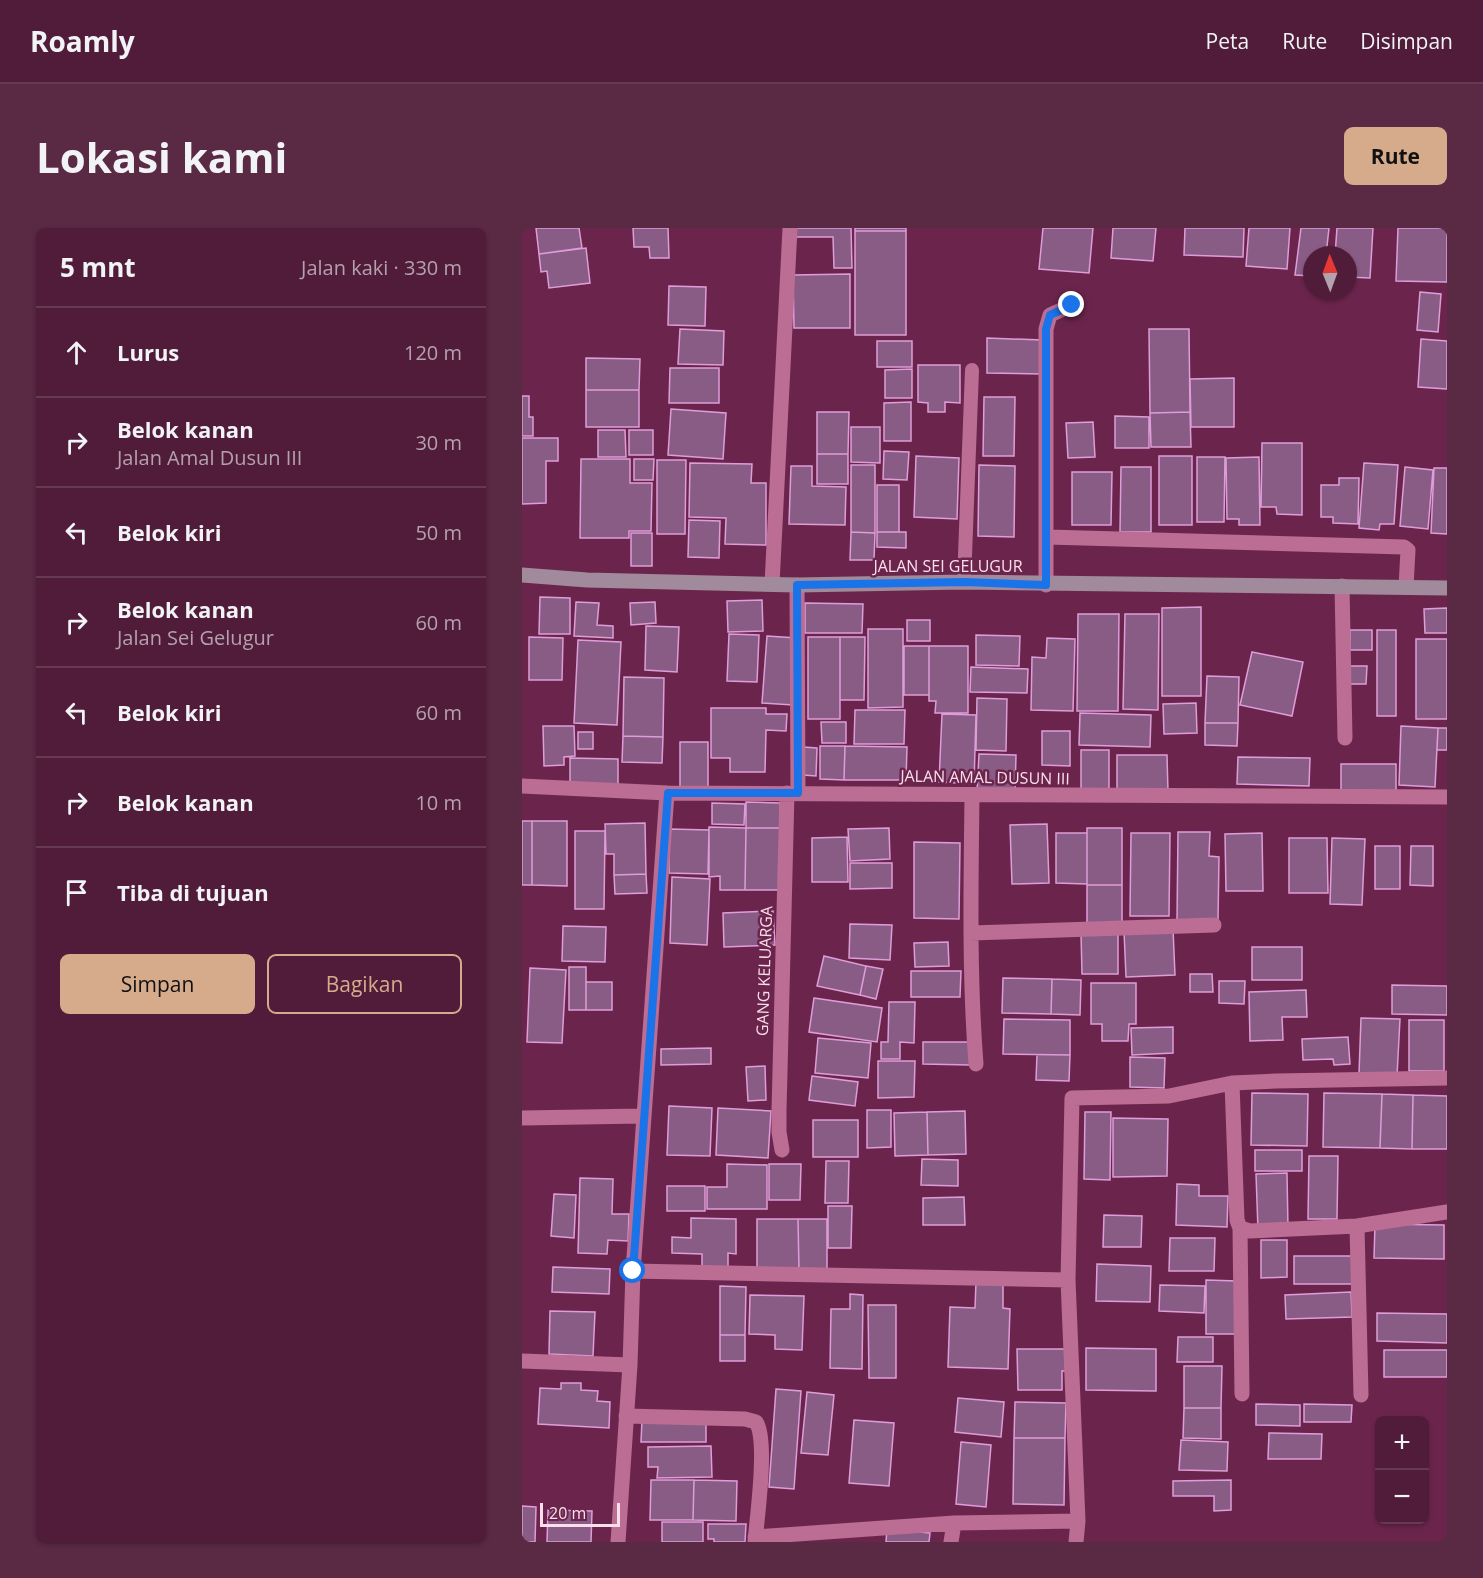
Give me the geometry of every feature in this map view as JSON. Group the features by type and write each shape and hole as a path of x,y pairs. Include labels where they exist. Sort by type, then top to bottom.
{"main road":[{"name":"JALAN SEI GELUGUR","path":"522,575 587,580 797,585 964,582 1046,585 1447,588"}],"street":[{"path":"771,584 790,228"},
{"path":"1046,585 1046,329 1050,315 1072,305"},
{"path":"1047,537 1404,547 1408,549 1406,587"},
{"name":"GANG KELUARGA","path":"782,1150 778,1111 793,793 797,585"},
{"path":"1342,586 1346,738"},
{"name":"JALAN AMAL DUSUN III","path":"522,786 668,793 1447,797"},
{"path":"618,1542 643,1116 668,793"},
{"path":"972,795 970,933 976,1064"},
{"path":"970,933 1214,925"},
{"path":"1076,1542 1078,1521 1068,1280 1072,1098 1169,1095 1232,1083 1447,1078"},
{"path":"1232,1083 1237,1220 1240,1228 1242,1394"},
{"path":"522,1118 643,1116"},
{"path":"1240,1228 1250,1231 1357,1227 1447,1212"},
{"path":"1357,1227 1361,1395"},
{"path":"633,1271 1068,1280"},
{"path":"522,1361 630,1365"},
{"path":"626,1416 745,1419 756,1422 761,1435 761,1450 755,1540 954,1523 1078,1521"},
{"path":"951,1542 954,1523"}],"lane":[{"path":"964,582 972,370"}],"building":[{"path":"536,228 579,228 582,248 539,254"},
{"path":"633,228 668,228 669,258 650,258 649,247 634,247"},
{"path":"794,228 851,228 852,268 834,268 833,237 794,237"},
{"path":"855,228 906,228 906,231 855,231"},
{"path":"1043,228 1093,228 1089,273 1039,269"},
{"path":"1113,228 1156,228 1153,261 1111,258"},
{"path":"1185,228 1244,228 1243,257 1184,255"},
{"path":"1249,228 1290,228 1287,269 1246,266"},
{"path":"1301,228 1329,228 1327,246 1303,246 1303,275 1295,275"},
{"path":"1337,228 1373,228 1370,278 1357,277 1357,246 1336,246"},
{"path":"1398,228 1447,228 1447,282 1396,281"},
{"path":"855,231 906,231 906,335 855,335"},
{"path":"586,248 590,283 549,288 547,271 541,272 539,254"},
{"path":"850,274 850,328 794,328 793,275"},
{"path":"669,286 706,287 705,326 668,325"},
{"path":"1420,292 1441,294 1438,332 1417,330"},
{"path":"680,329 724,331 723,365 678,364"},
{"path":"1149,329 1189,329 1190,412 1150,413"},
{"path":"987,338 1042,340 1041,374 987,373"},
{"path":"1421,339 1447,341 1447,389 1418,387"},
{"path":"877,341 912,341 912,367 877,367"},
{"path":"586,358 640,359 639,390 586,390"},
{"path":"918,365 960,365 960,403 945,402 945,412 928,412 928,403 918,402"},
{"path":"670,368 719,368 719,403 669,403"},
{"path":"912,369 912,398 885,398 885,370"},
{"path":"1234,378 1234,427 1191,427 1190,379"},
{"path":"586,390 639,390 639,427 586,427"},
{"path":"522,396 529,396 529,417 533,417 533,436 522,436"},
{"path":"984,397 1015,397 1014,456 983,456"},
{"path":"911,402 911,441 884,441 884,403"},
{"path":"671,409 726,413 723,459 668,455"},
{"path":"817,412 849,412 848,454 817,454"},
{"path":"1190,412 1191,447 1151,447 1150,413"},
{"path":"1115,416 1149,417 1149,448 1115,448"},
{"path":"1093,422 1095,457 1068,458 1066,423"},
{"path":"851,427 880,427 880,463 851,462"},
{"path":"598,430 625,430 626,457 598,457"},
{"path":"629,430 653,430 653,455 629,455"},
{"path":"522,438 558,438 558,461 546,461 546,503 522,504"},
{"path":"1262,443 1302,443 1302,515 1277,514 1276,507 1261,507"},
{"path":"884,451 909,452 907,480 883,479"},
{"path":"817,454 848,454 848,484 817,484"},
{"path":"916,456 959,458 957,519 914,517"},
{"path":"1159,456 1192,456 1192,525 1159,525"},
{"path":"1197,457 1225,457 1224,522 1197,522"},
{"path":"1259,457 1260,525 1239,525 1239,519 1227,519 1226,458"},
{"path":"581,459 630,459 630,483 652,483 651,531 629,531 629,538 580,538"},
{"path":"634,459 654,459 653,480 634,480"},
{"path":"657,460 686,460 685,534 657,534"},
{"path":"690,463 752,464 751,483 766,483 766,545 725,544 726,518 689,517"},
{"path":"1364,463 1398,465 1394,524 1380,524 1379,530 1359,528"},
{"path":"851,465 875,465 875,533 851,532"},
{"path":"979,465 1015,466 1014,537 978,536"},
{"path":"791,466 812,466 812,486 846,487 845,525 789,524"},
{"path":"1121,467 1151,467 1151,532 1120,532"},
{"path":"1405,467 1433,470 1428,529 1400,526"},
{"path":"1434,468 1447,468 1447,534 1431,533"},
{"path":"1072,472 1112,472 1111,525 1072,525"},
{"path":"1339,478 1359,478 1358,524 1333,523 1333,517 1321,517 1321,485 1339,485"},
{"path":"877,485 899,485 899,532 877,532"},
{"path":"689,520 720,521 719,558 688,557"},
{"path":"851,532 875,533 874,560 850,560"},
{"path":"877,532 906,532 906,548 877,547"},
{"path":"631,533 652,533 652,566 631,566"},
{"path":"540,597 570,598 570,634 539,634"},
{"path":"762,600 763,631 728,632 727,601"},
{"path":"576,602 599,603 597,625 613,626 613,638 574,636"},
{"path":"655,602 656,623 631,625 630,603"},
{"path":"805,603 863,604 862,633 805,633"},
{"path":"1201,607 1201,696 1162,696 1162,608"},
{"path":"1447,608 1447,633 1425,633 1424,609"},
{"path":"1078,614 1119,614 1118,711 1077,711"},
{"path":"1125,614 1159,614 1158,710 1123,709"},
{"path":"907,620 930,620 930,641 907,641"},
{"path":"646,626 679,627 677,672 645,670"},
{"path":"868,629 903,629 903,707 868,708"},
{"path":"1350,630 1372,630 1372,650 1350,650"},
{"path":"1377,630 1396,630 1396,716 1377,716"},
{"path":"729,634 759,635 757,682 727,681"},
{"path":"976,635 1020,636 1019,666 976,665"},
{"path":"767,636 797,638 793,705 762,703"},
{"path":"529,637 563,638 562,680 529,680"},
{"path":"808,637 840,637 840,719 808,719"},
{"path":"840,637 865,637 864,700 840,700"},
{"path":"1047,638 1075,639 1073,711 1031,710 1032,657 1046,658"},
{"path":"1416,639 1447,639 1447,719 1416,719"},
{"path":"578,640 621,642 617,725 574,723"},
{"path":"904,646 929,646 929,695 904,695"},
{"path":"929,646 968,646 968,713 935,713 936,701 929,701"},
{"path":"1252,652 1303,662 1292,716 1240,705"},
{"path":"1349,666 1367,666 1366,684 1349,684"},
{"path":"971,667 1028,669 1027,693 970,692"},
{"path":"1207,676 1239,677 1238,723 1205,723"},
{"path":"624,677 664,678 663,737 623,736"},
{"path":"977,698 1007,699 1006,751 976,750"},
{"path":"1196,703 1197,733 1164,734 1163,704"},
{"path":"711,708 766,708 766,714 787,714 786,731 766,730 765,772 730,772 730,758 711,758"},
{"path":"855,710 905,710 904,744 854,744"},
{"path":"1080,713 1151,715 1150,747 1079,745"},
{"path":"942,714 976,715 974,784 939,782"},
{"path":"821,722 846,722 846,743 822,743"},
{"path":"1205,723 1238,723 1237,746 1205,745"},
{"path":"543,726 574,726 575,756 564,757 564,765 544,766"},
{"path":"1401,726 1438,728 1435,787 1399,785"},
{"path":"1438,728 1447,728 1447,750 1437,750"},
{"path":"1042,731 1070,731 1070,766 1042,765"},
{"path":"578,732 593,732 593,749 578,749"},
{"path":"623,736 663,737 662,763 622,762"},
{"path":"680,742 708,742 708,788 680,787"},
{"path":"820,746 845,746 844,780 820,779"},
{"path":"845,746 907,747 906,780 844,780"},
{"path":"803,747 817,748 816,776 803,775"},
{"path":"1081,750 1109,750 1109,793 1081,794"},
{"path":"979,754 1016,755 1015,793 977,791"},
{"path":"1117,755 1167,755 1168,792 1117,792"},
{"path":"1238,757 1310,758 1309,786 1237,784"},
{"path":"570,758 618,759 618,786 570,786"},
{"path":"1341,764 1396,764 1396,792 1341,792"},
{"path":"746,802 780,803 780,828 746,828"},
{"path":"712,803 745,804 744,825 712,824"},
{"path":"522,821 532,821 532,885 522,885"},
{"path":"532,821 567,821 567,886 532,885"},
{"path":"645,823 646,874 614,875 614,854 606,854 605,824"},
{"path":"1047,824 1049,883 1012,884 1010,825"},
{"path":"709,827 746,828 745,890 720,890 720,876 709,877"},
{"path":"746,828 780,828 779,890 745,890"},
{"path":"889,828 890,859 850,861 848,829"},
{"path":"1087,828 1122,828 1122,885 1087,885"},
{"path":"669,829 709,830 708,874 669,873"},
{"path":"575,831 605,831 604,909 575,909"},
{"path":"1178,832 1210,832 1209,856 1219,857 1218,921 1177,921"},
{"path":"1056,833 1087,833 1087,884 1056,883"},
{"path":"1131,833 1170,833 1169,916 1130,916"},
{"path":"1262,833 1263,891 1226,891 1225,834"},
{"path":"847,837 848,882 812,882 812,838"},
{"path":"1289,838 1327,838 1328,893 1289,893"},
{"path":"1332,838 1365,839 1362,905 1330,904"},
{"path":"914,842 960,843 959,919 914,918"},
{"path":"1375,846 1400,846 1400,889 1375,889"},
{"path":"1411,846 1433,846 1433,886 1410,885"},
{"path":"850,863 892,863 892,888 850,889"},
{"path":"646,874 647,893 615,894 614,875"},
{"path":"672,877 710,879 707,945 670,943"},
{"path":"1087,885 1122,885 1122,926 1087,926"},
{"path":"773,911 775,945 724,947 723,913"},
{"path":"850,924 892,925 890,960 849,958"},
{"path":"563,926 606,927 605,962 562,961"},
{"path":"1173,929 1175,975 1126,977 1124,931"},
{"path":"1081,934 1118,934 1118,974 1082,974"},
{"path":"948,942 949,966 915,967 914,943"},
{"path":"1252,947 1302,947 1302,980 1252,980"},
{"path":"824,956 866,966 860,995 817,986"},
{"path":"866,966 883,969 876,999 860,995"},
{"path":"569,967 586,967 586,1010 569,1010"},
{"path":"530,968 566,970 562,1043 527,1042"},
{"path":"911,971 961,971 960,997 911,997"},
{"path":"1190,974 1212,974 1213,992 1190,992"},
{"path":"1003,978 1052,979 1051,1014 1002,1013"},
{"path":"1052,979 1081,980 1080,1015 1051,1014"},
{"path":"1219,981 1245,981 1244,1004 1219,1003"},
{"path":"586,982 612,982 612,1010 586,1010"},
{"path":"1091,983 1136,983 1136,1024 1129,1024 1128,1041 1102,1041 1102,1024 1091,1024"},
{"path":"1392,985 1447,986 1447,1015 1392,1014"},
{"path":"1306,990 1307,1017 1282,1017 1283,1040 1250,1041 1249,992"},
{"path":"814,998 882,1008 877,1042 809,1032"},
{"path":"889,1002 915,1002 914,1043 900,1042 900,1059 881,1059 881,1042 888,1042"},
{"path":"1361,1018 1400,1019 1397,1076 1359,1074"},
{"path":"1004,1019 1070,1020 1070,1055 1003,1054"},
{"path":"1409,1020 1444,1020 1444,1071 1409,1071"},
{"path":"1173,1027 1173,1053 1132,1055 1131,1028"},
{"path":"1348,1037 1350,1064 1334,1065 1333,1059 1303,1060 1302,1039"},
{"path":"818,1038 871,1043 868,1078 815,1073"},
{"path":"923,1042 971,1042 970,1065 923,1064"},
{"path":"711,1048 711,1064 661,1065 661,1049"},
{"path":"1037,1055 1070,1055 1069,1081 1036,1080"},
{"path":"1130,1057 1165,1058 1164,1088 1130,1087"},
{"path":"878,1061 915,1061 914,1097 878,1098"},
{"path":"765,1066 766,1100 748,1101 746,1067"},
{"path":"812,1076 858,1082 855,1106 809,1100"},
{"path":"1252,1093 1308,1094 1307,1146 1251,1145"},
{"path":"1324,1093 1382,1094 1380,1148 1323,1147"},
{"path":"1382,1094 1413,1095 1412,1149 1380,1148"},
{"path":"1413,1095 1447,1096 1447,1149 1412,1149"},
{"path":"669,1106 712,1108 710,1156 667,1155"},
{"path":"718,1108 771,1111 768,1158 716,1155"},
{"path":"867,1110 891,1110 891,1147 867,1148"},
{"path":"965,1111 966,1154 928,1155 927,1112"},
{"path":"927,1112 928,1155 895,1156 894,1113"},
{"path":"1085,1112 1111,1112 1110,1180 1084,1179"},
{"path":"1113,1118 1168,1119 1167,1176 1113,1177"},
{"path":"813,1120 858,1120 858,1157 813,1157"},
{"path":"1255,1150 1302,1150 1302,1171 1255,1171"},
{"path":"1309,1156 1338,1156 1337,1219 1308,1219"},
{"path":"922,1159 958,1160 958,1186 921,1185"},
{"path":"826,1161 849,1161 848,1203 825,1203"},
{"path":"727,1164 767,1165 767,1209 707,1209 707,1187 727,1187"},
{"path":"769,1164 801,1164 800,1200 769,1200"},
{"path":"1287,1173 1288,1229 1258,1230 1256,1174"},
{"path":"580,1178 613,1179 612,1214 629,1214 628,1241 608,1240 607,1254 578,1253"},
{"path":"1177,1184 1199,1185 1199,1196 1228,1196 1227,1227 1176,1225"},
{"path":"667,1186 705,1186 705,1211 667,1211"},
{"path":"554,1194 576,1195 574,1238 551,1236"},
{"path":"964,1197 965,1225 923,1225 923,1198"},
{"path":"828,1206 852,1206 851,1248 828,1248"},
{"path":"1104,1215 1142,1216 1141,1247 1103,1247"},
{"path":"691,1218 736,1219 736,1254 728,1253 728,1267 702,1267 702,1254 672,1253 672,1237 691,1238"},
{"path":"757,1219 798,1219 799,1270 757,1270"},
{"path":"798,1219 827,1219 827,1270 799,1270"},
{"path":"1375,1224 1444,1225 1444,1259 1374,1258"},
{"path":"1170,1238 1215,1238 1214,1271 1169,1271"},
{"path":"1261,1240 1287,1240 1287,1277 1261,1278"},
{"path":"1294,1256 1354,1256 1355,1284 1294,1284"},
{"path":"1097,1264 1151,1266 1150,1302 1096,1301"},
{"path":"553,1267 610,1269 609,1294 552,1292"},
{"path":"1206,1280 1237,1281 1236,1334 1206,1334"},
{"path":"976,1282 1003,1283 1003,1308 1010,1309 1008,1369 948,1367 950,1307 975,1308"},
{"path":"1160,1285 1205,1286 1204,1313 1159,1311"},
{"path":"720,1286 746,1287 745,1335 720,1335"},
{"path":"1351,1292 1352,1317 1286,1319 1285,1295"},
{"path":"850,1294 863,1295 862,1369 830,1368 831,1309 850,1309"},
{"path":"750,1295 804,1296 802,1350 775,1349 775,1335 749,1334"},
{"path":"868,1305 896,1305 896,1378 869,1378"},
{"path":"550,1311 595,1312 593,1356 549,1354"},
{"path":"1377,1313 1447,1314 1447,1343 1377,1341"},
{"path":"720,1335 745,1335 745,1361 720,1361"},
{"path":"1178,1337 1213,1337 1213,1362 1177,1362"},
{"path":"1086,1348 1156,1349 1156,1391 1086,1390"},
{"path":"1017,1349 1070,1349 1070,1371 1062,1371 1062,1390 1018,1390"},
{"path":"1384,1350 1447,1350 1447,1377 1384,1377"},
{"path":"1184,1366 1222,1366 1221,1408 1184,1408"},
{"path":"561,1383 581,1383 581,1390 598,1391 597,1401 610,1402 609,1428 538,1424 540,1388 561,1389"},
{"path":"776,1389 801,1391 794,1489 769,1487"},
{"path":"807,1392 834,1395 828,1455 801,1453"},
{"path":"958,1398 1004,1402 1001,1437 955,1432"},
{"path":"1015,1402 1066,1403 1065,1438 1014,1438"},
{"path":"1256,1404 1300,1405 1300,1426 1256,1425"},
{"path":"1304,1404 1352,1405 1351,1422 1304,1422"},
{"path":"1184,1408 1221,1408 1221,1439 1183,1438"},
{"path":"706,1419 706,1442 641,1442 642,1420"},
{"path":"854,1420 894,1423 889,1486 849,1483"},
{"path":"1269,1433 1322,1434 1321,1459 1268,1459"},
{"path":"1014,1438 1065,1438 1064,1505 1013,1504"},
{"path":"1181,1440 1228,1442 1227,1471 1179,1470"},
{"path":"961,1442 991,1445 986,1507 956,1504"},
{"path":"711,1446 712,1477 657,1478 658,1467 648,1467 648,1447"},
{"path":"651,1480 694,1480 693,1520 650,1520"},
{"path":"694,1480 737,1481 736,1521 693,1520"},
{"path":"1231,1480 1231,1510 1214,1511 1214,1496 1173,1496 1173,1481"},
{"path":"522,1506 536,1507 535,1542 522,1542"},
{"path":"548,1510 592,1511 591,1542 547,1542"},
{"path":"662,1522 703,1522 703,1542 662,1542"},
{"path":"708,1524 746,1524 745,1542 714,1542 714,1539 708,1539"},
{"path":"887,1529 930,1533 929,1542 886,1542"}],"route":[{"path":"633,1271 668,793 798,793 797,585 964,582 1046,585 1046,329 1050,315 1072,305"}]}
